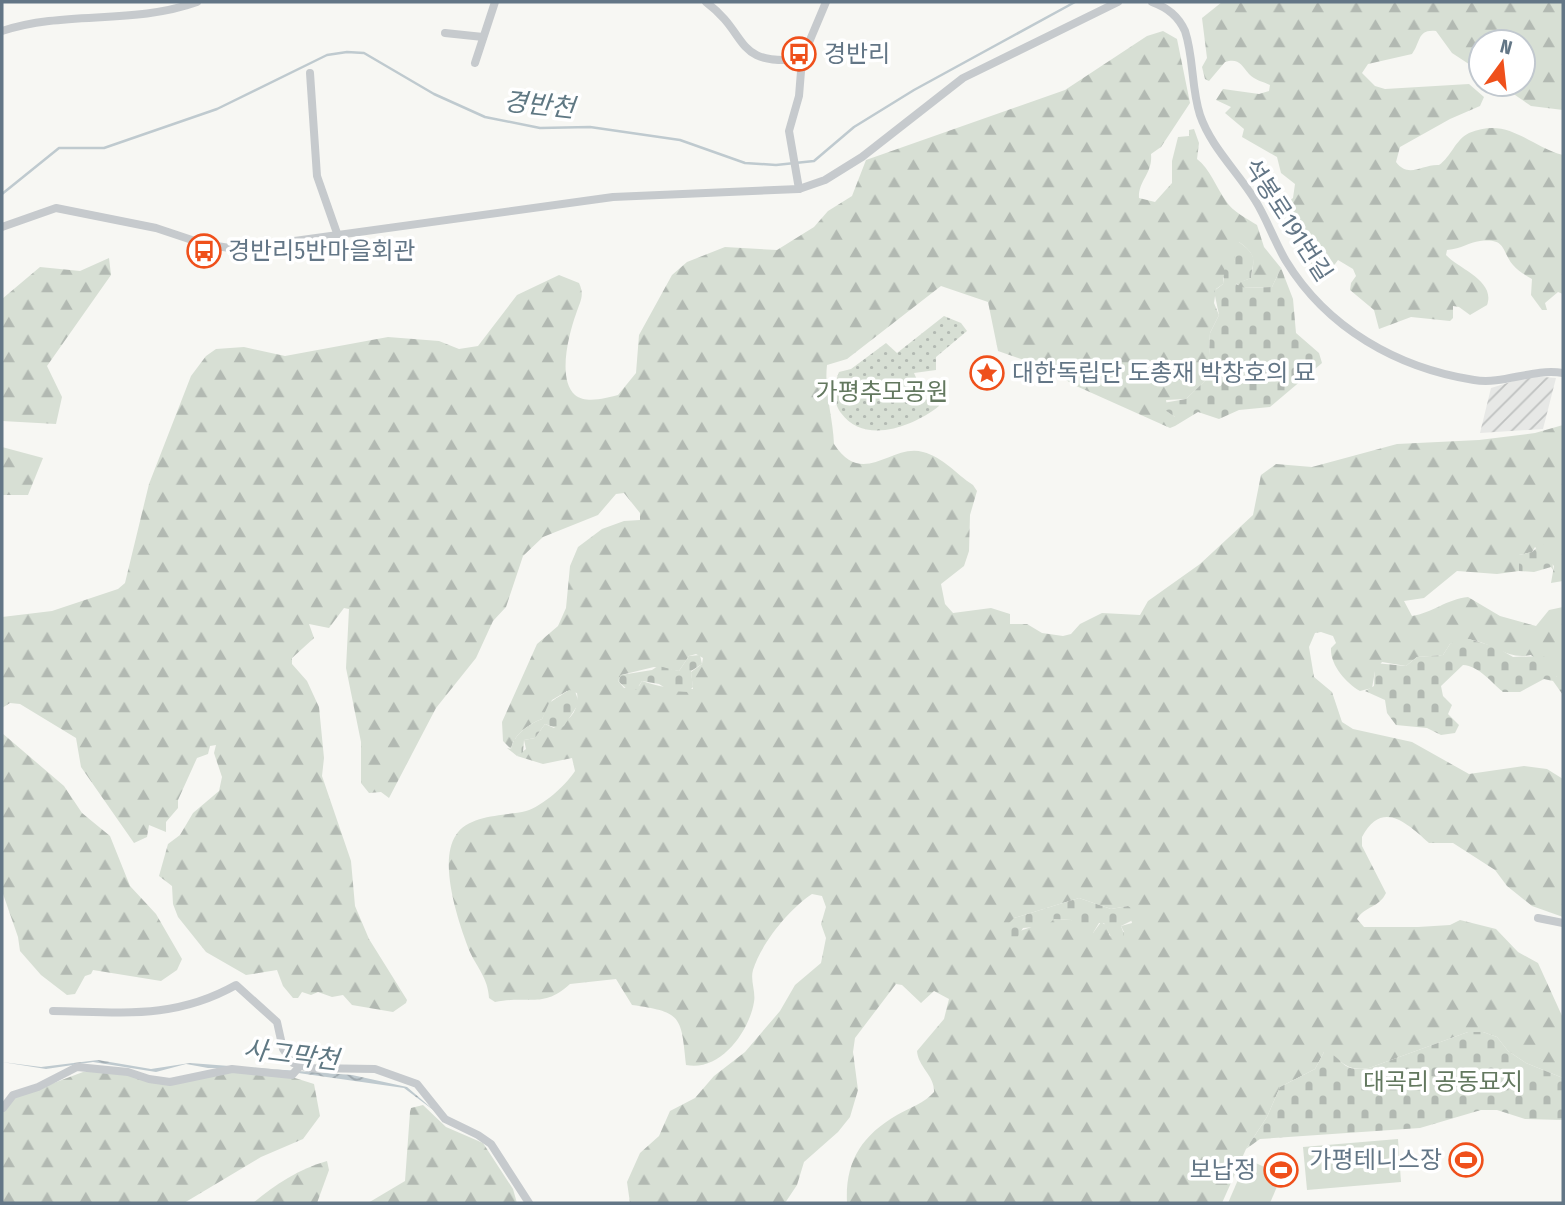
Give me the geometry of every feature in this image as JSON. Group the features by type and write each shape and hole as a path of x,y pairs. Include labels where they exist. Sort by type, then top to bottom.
{"street":[{"path":"2,31 35,22 140,16 197,2"},
{"path":"475,63 495,2"},
{"path":"706,2 754,55 768,61 802,59"},
{"path":"798,184 789,145 802,59 826,2"},
{"path":"2,227 57,208 156,228 226,249 257,248 613,197 748,192 825,180 862,157 963,78 1118,2"},
{"name":"석봉로191번길","path":"1152,2 1168,8 1185,31 1200,116 1219,152 1257,204 1288,264 1343,326 1376,349 1458,377 1495,381 1528,372 1563,373"},
{"path":"445,33 483,37"},
{"path":"310,73 317,176 338,236"},
{"path":"1538,918 1563,923"},
{"path":"52,1011 164,1011 200,1003 236,985 276,1022 287,1058 297,1070"},
{"path":"3,1108 13,1095 38,1087 77,1067 128,1072 149,1080 170,1082 232,1069 375,1069 411,1080 425,1090 445,1119 491,1144 529,1203"}],"shaded area":[{"path":"1530,376 1556,378 1543,429 1480,433 1491,388"}],"green space":[{"path":"1222,2 1563,2 1563,110 1531,106 1519,98 1537,98 1537,28 1467,28 1467,63 1452,53 1436,31 1426,32 1422,34 1412,54 1368,64 1362,73 1375,86 1385,89 1467,84 1467,98 1484,98 1480,106 1450,119 1400,147 1396,162 1406,170 1439,165 1464,136 1483,129 1507,130 1563,155 1563,294 1558,292 1545,303 1547,310 1542,310 1531,295 1532,279 1515,267 1502,247 1495,242 1476,242 1447,250 1446,255 1481,282 1486,289 1487,305 1470,315 1453,306 1453,318 1450,321 1411,317 1379,329 1374,310 1350,290 1356,276 1353,269 1338,260 1329,272 1312,265 1302,245 1291,236 1293,222 1283,206 1293,198 1295,184 1281,173 1277,157 1242,137 1244,129 1225,113 1231,107 1216,100 1223,89 1259,94 1269,91 1270,85 1254,78 1234,61 1225,62 1209,81 1205,79 1202,67 1207,58 1202,18"},
{"path":"1163,31 1177,39 1190,103 1161,147 1151,154 1150,166 1139,198 1155,202 1172,183 1172,161 1178,137 1189,136 1189,130 1194,129 1199,143 1197,159 1229,205 1257,225 1264,247 1281,268 1272,287 1240,288 1237,283 1251,278 1253,262 1249,251 1239,242 1235,260 1223,278 1223,284 1216,289 1214,303 1219,315 1210,333 1208,378 1186,399 1166,400 1168,412 1175,417 1175,426 1170,428 1074,385 1032,359 1024,360 998,351 988,302 941,286 847,359 827,365 834,444 845,457 856,463 877,462 911,451 930,454 973,485 977,491 970,515 969,551 964,566 941,584 945,604 953,613 991,608 1010,614 1010,624 1027,624 1042,633 1063,636 1071,634 1080,624 1102,613 1140,615 1148,601 1200,564 1253,515 1261,475 1276,464 1312,467 1397,444 1479,440 1535,433 1563,425 1563,581 1551,583 1554,566 1535,547 1532,552 1519,555 1519,571 1497,574 1457,571 1424,598 1404,601 1412,616 1468,597 1500,616 1536,626 1549,610 1563,607 1563,677 1557,677 1531,655 1508,654 1480,642 1467,640 1450,644 1443,655 1417,657 1406,666 1382,662 1375,671 1372,688 1360,691 1344,678 1333,661 1331,648 1336,643 1333,636 1315,633 1309,647 1314,677 1332,692 1342,722 1353,729 1412,742 1469,774 1524,766 1547,769 1563,779 1563,917 1532,906 1507,886 1495,870 1453,843 1429,843 1403,822 1386,817 1378,819 1370,826 1362,837 1362,846 1386,893 1380,902 1357,919 1364,927 1450,925 1460,920 1496,929 1518,952 1538,963 1563,1018 1563,1078 1526,1063 1508,1051 1497,1037 1483,1032 1468,1032 1369,1068 1348,1067 1324,1052 1315,1069 1280,1087 1267,1117 1246,1149 1222,1203 847,1203 852,1163 865,1141 884,1123 922,1102 934,1092 932,1081 920,1062 917,1051 944,1019 949,999 934,991 921,1003 902,985 896,984 855,1038 853,1052 858,1090 850,1117 838,1132 804,1162 797,1185 785,1203 630,1203 627,1182 640,1153 659,1136 670,1111 695,1098 714,1076 745,1052 780,1011 795,985 821,963 826,938 821,924 826,907 822,896 812,894 777,928 762,949 753,970 754,1002 746,1025 731,1047 721,1056 698,1066 686,1065 680,1026 676,1019 661,1010 632,1005 616,979 570,984 560,992 543,999 495,1002 489,998 487,985 469,950 455,908 449,876 451,847 456,835 470,823 526,811 540,805 575,771 572,758 543,764 517,756 526,749 524,740 535,738 545,724 554,728 569,719 577,705 577,693 567,691 552,700 542,719 523,730 511,749 503,741 502,722 537,644 558,626 566,608 570,566 578,547 602,529 624,521 640,520 640,513 624,493 616,494 598,515 543,537 523,556 506,607 493,621 476,658 436,708 389,798 381,792 369,793 361,783 361,742 346,668 349,609 344,608 329,628 309,624 314,638 292,658 292,664 307,681 319,707 324,758 322,776 351,861 355,906 369,939 407,1000 393,1012 352,1005 343,995 332,997 318,992 311,995 302,992 298,998 293,998 283,986 277,970 246,975 206,952 178,917 173,904 172,886 159,876 168,844 180,835 193,813 219,791 222,777 214,753 216,745 210,746 208,754 197,758 178,800 178,808 166,822 166,832 149,825 147,837 134,843 81,767 76,738 20,704 10,703 2,708 2,617 52,611 118,589 125,583 149,484 191,376 206,356 216,349 244,347 285,356 388,337 439,341 459,349 478,346 517,295 559,275 579,283 582,292 566,356 570,388 575,395 585,399 596,400 618,395 636,373 639,335 672,275 687,262 725,247 777,250 814,227 828,211 852,196 866,160 1065,90 1147,36","holes":["696,654 703,658 702,664 691,672 693,689 642,681 639,686 624,688 618,681 621,675 654,667 679,671 689,656","1079,898 1111,909 1128,906 1132,923 1121,926 1124,932 1110,936 1106,925 1101,922 1093,933 1071,920 1054,919 1020,931 1014,918"]},
{"path":"1239,242 1250,251 1253,262 1251,278 1236,284 1245,288 1272,287 1281,268 1293,299 1296,333 1319,353 1322,363 1270,407 1239,410 1219,419 1198,412 1175,426 1175,417 1165,410 1163,403 1186,399 1208,378 1210,333 1219,315 1214,291 1223,284 1225,265 1235,260 1235,243"},
{"path":"109,258 111,275 47,366 62,397 56,424 2,421 2,299 40,267 80,271"},
{"name":"가평추모공원","path":"944,316 961,323 967,331 936,357 936,370 914,373 922,391 922,400 942,398 939,406 903,426 889,429 862,428 851,423 836,403 835,387 839,372 851,369 886,343 897,353"},
{"path":"2,447 43,458 28,495 2,495"},
{"path":"1542,543 1552,555 1553,570 1551,567 1534,572 1519,571 1519,555 1532,552"},
{"path":"1462,637 1496,647 1513,657 1544,656 1557,677 1563,676 1563,695 1553,681 1544,679 1520,692 1503,692 1480,671 1463,665 1441,686 1443,696 1452,705 1448,714 1459,725 1455,733 1441,735 1427,728 1396,725 1387,713 1385,700 1365,691 1374,686 1375,663 1406,666 1417,657 1443,655 1450,644"},
{"path":"700,655 702,664 691,671 693,687 688,692 670,691 659,684 642,681 636,690 628,690 618,681 621,675 652,670 658,666 679,671 689,656"},
{"path":"569,690 575,691 579,703 564,726 559,729 545,724 535,738 524,740 523,752 517,756 507,748 511,749 523,730 542,719 549,703"},
{"path":"2,733 64,786 82,813 110,836 130,886 156,914 182,959 177,970 161,981 93,970 85,976 75,994 67,995 41,975 20,951 18,937 2,891"},
{"path":"1079,898 1111,909 1128,906 1135,911 1137,918 1121,926 1124,934 1122,939 1111,937 1104,923 1099,923 1093,933 1086,935 1077,931 1071,920 1054,919 1047,926 1023,928 1017,938 1003,938 1001,931 1014,918"},
{"name":"대곡리 공동묘지","path":"1468,1032 1483,1032 1497,1037 1508,1051 1526,1063 1563,1078 1563,1120 1525,1119 1497,1110 1481,1110 1420,1128 1260,1139 1246,1149 1267,1117 1280,1087 1315,1069 1324,1052 1328,1051 1349,1068 1369,1068"},
{"path":"83,1072 114,1072 172,1084 230,1072 295,1078 314,1084 320,1116 303,1139 261,1157 184,1203 2,1203 2,1112 11,1099"},
{"path":"423,1105 446,1127 483,1143 513,1189 517,1203 368,1203 405,1181 410,1112 411,1108"},
{"path":"1398,1139 1401,1182 1307,1190 1303,1147"},
{"path":"1247,1159 1282,1175 1270,1203 1228,1203"},
{"path":"327,1161 329,1170 317,1203 253,1203 287,1178"}],"water":[{"path":"98,1060 151,1069 190,1063 352,1075 407,1087 436,1112 404,1088 270,1069 208,1068 186,1064 156,1072 93,1062 46,1069 2,1062 41,1067"}],"waterway":[{"name":"경반천","path":"2,194 59,148 104,148 217,109 327,55 347,52 364,53 434,94 485,117 540,128 590,127 680,140 745,163 776,165 814,161 854,127 914,90 1075,2"}],"place":[{"name":"경반리","path":"799,54"},
{"name":"경반리5반마을회관","path":"204,251"},
{"name":"대한독립단 도총재 박창호의 묘","path":"987,373"},
{"name":"가평테니스장","path":"1466,1160"},
{"name":"보납정","path":"1281,1170"}],"water label":[{"name":"사그막천","path":"291,1055"}]}
